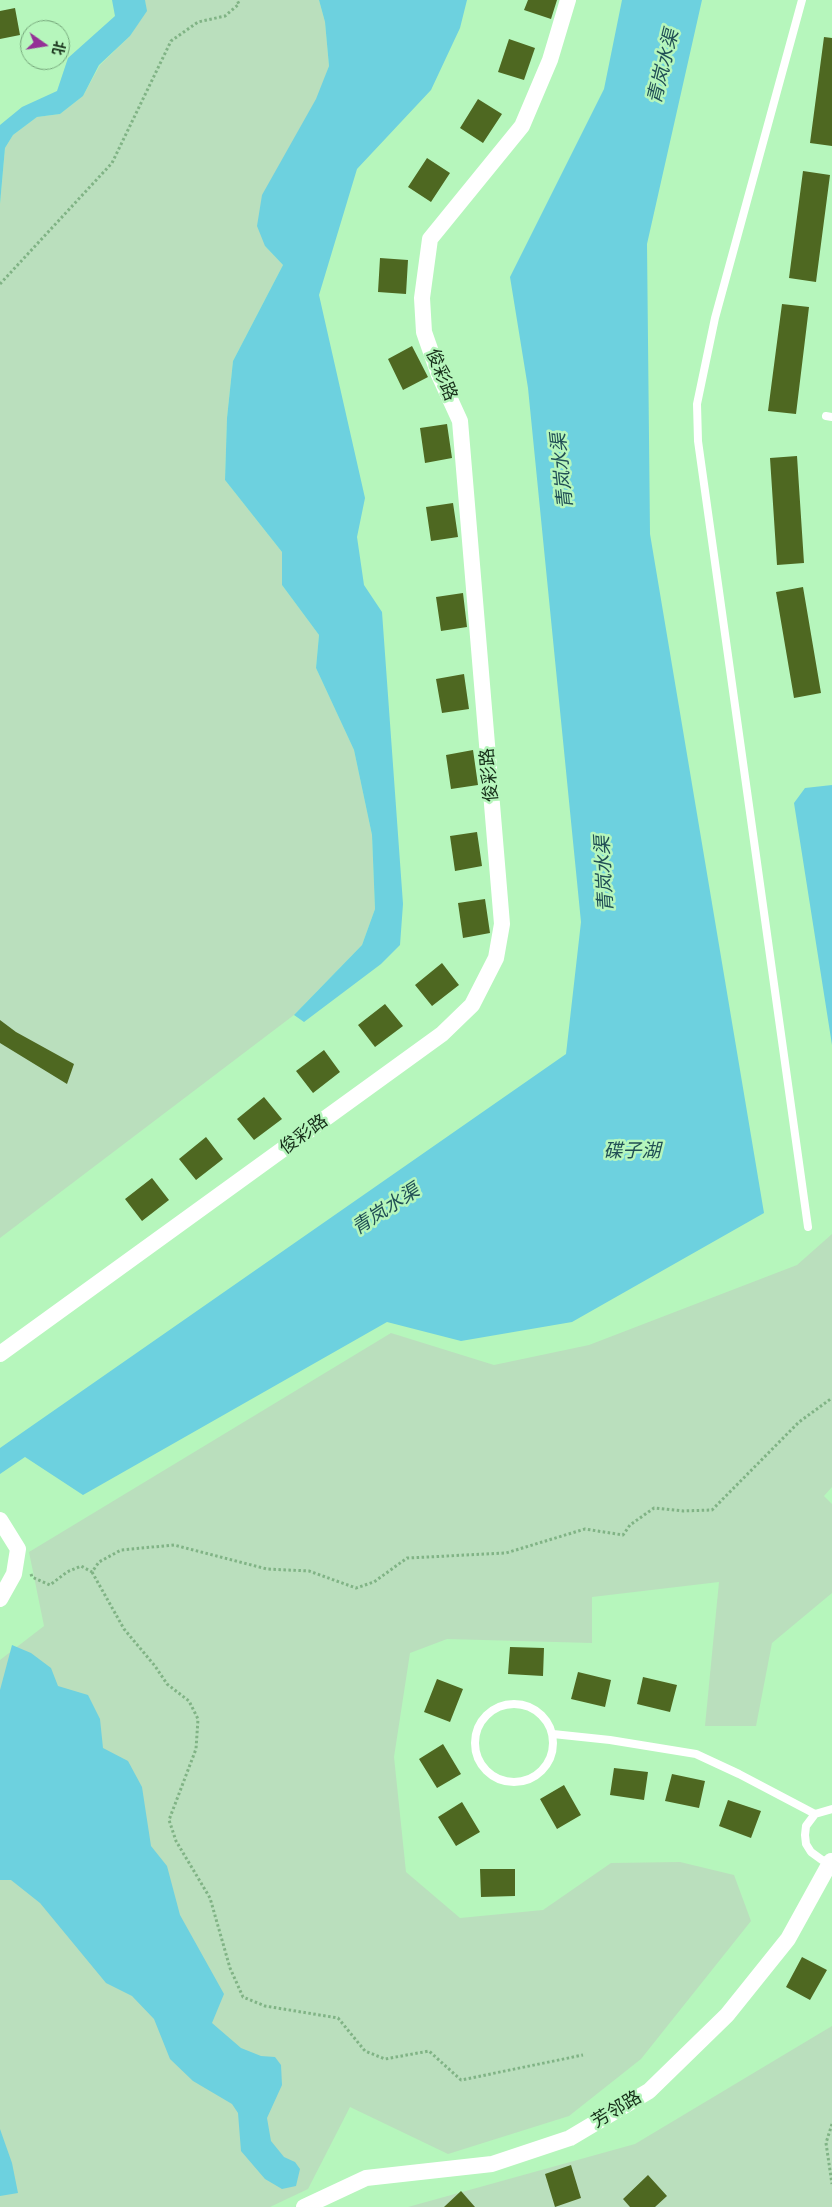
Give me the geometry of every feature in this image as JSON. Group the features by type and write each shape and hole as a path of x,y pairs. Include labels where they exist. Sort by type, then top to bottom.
{"street":[{"name":"俊彩路","path":"0,1354 442,1034 472,1005 496,958 502,924 460,421 439,375 424,332 422,298 430,239 522,126 550,60 568,0"},
{"path":"0,1600 14,1574 18,1548 3,1524"},
{"name":"芳邻路","path":"304,2207 366,2178 500,2162 570,2138 649,2091 727,2015 788,1939 832,1861"}],"lane":[{"path":"802,0 715,318 697,404 698,441 808,1227"},
{"path":"510,1704 524,1705 538,1711 547,1721 553,1734 553,1750 548,1763 532,1779 506,1782 493,1777 479,1761 475,1742 478,1729 488,1714 499,1707 510,1704"},
{"path":"553,1734 610,1740 696,1754 739,1774 815,1814 832,1809"},
{"name":"芳邻路","path":"815,1814 806,1826 806,1844 822,1860 832,1861"}],"path":[{"path":"0,284 112,163 171,41 198,22 225,16 239,4 237,0"},
{"path":"92,1572 99,1562 121,1550 174,1545 267,1569 309,1571 356,1588 374,1582 407,1558 506,1553 585,1529 622,1535 630,1525 654,1508 683,1511 712,1510 799,1422 832,1398"},
{"path":"18,1548 32,1577 50,1585 67,1572 81,1566 92,1572 124,1630 155,1666 167,1684 189,1701 198,1719 196,1749 169,1820 176,1841 210,1898 230,1968 243,1998 265,2006 338,2018 365,2051 385,2059 430,2051 461,2080 583,2055"},
{"path":"832,2124 826,2143 832,2184"}],"green space":[{"path":"145,0 319,0 325,22 329,66 265,246 283,265 233,361 227,418 225,480 282,552 282,585 319,635 316,668 354,750 372,835 375,909 362,945 294,1015 0,1238 0,204 5,148 13,135 37,117 60,114 83,96 100,65 130,36 146,11"},
{"path":"832,1234 832,1487 824,1496 832,1504 832,1593 772,1643 756,1726 705,1726 719,1582 592,1597 592,1643 447,1639 410,1653 394,1757 406,1872 460,1918 543,1910 611,1863 680,1862 734,1875 751,1921 641,2059 569,2116 448,2154 350,2107 308,2189 270,2207 0,2207 0,1660 44,1626 29,1552 391,1333 494,1365 589,1345 797,1265"},
{"path":"832,2026 832,2207 408,2207 635,2144"}],"water":[{"path":"112,0 145,0 147,11 130,36 99,65 83,96 60,114 37,117 13,135 5,148 0,204 0,125 22,107 57,91 64,70 70,70 70,56 115,16"},
{"path":"319,0 467,0 460,28 431,90 357,169 319,295 365,498 357,537 364,585 382,612 403,904 400,945 381,964 304,1022 294,1015 362,945 375,909 372,835 354,750 316,668 319,635 282,585 282,552 225,480 227,418 233,361 283,265 265,246 257,226 262,195 316,99 329,66 325,22"},
{"name":"碟子湖","path":"622,0 702,0 647,244 650,534 764,1213 572,1322 461,1341 387,1322 83,1495 25,1457 0,1474 0,1448 566,1054 581,922 528,388 510,277 604,89"},
{"path":"832,785 832,1045 794,803 805,788"},
{"path":"12,1645 31,1653 51,1668 58,1686 88,1695 100,1719 103,1748 128,1761 142,1787 151,1846 167,1866 180,1915 224,1994 212,2023 241,2048 261,2056 275,2057 281,2065 282,2085 267,2118 271,2141 284,2157 295,2162 300,2169 296,2186 282,2189 265,2179 241,2151 238,2113 232,2104 193,2081 170,2059 154,2019 132,1996 106,1983 40,1903 11,1880 0,1880 0,1690"},
{"path":"0,2129 12,2163 18,2193 0,2196"}],"building":[{"path":"528,0 557,0 551,19 524,10"},
{"path":"15,8 20,35 0,39 0,11"},
{"path":"824,37 832,38 832,146 810,143"},
{"path":"509,39 535,48 524,80 498,72"},
{"path":"478,99 502,114 483,143 460,128"},
{"path":"427,158 450,173 431,202 408,187"},
{"path":"803,171 830,175 816,282 789,278"},
{"path":"380,258 408,260 406,294 378,292"},
{"path":"782,304 809,307 796,414 768,411"},
{"path":"412,346 428,377 403,390 388,359"},
{"path":"447,424 452,458 425,463 420,428"},
{"path":"797,456 804,563 777,565 770,458"},
{"path":"453,503 458,537 431,541 426,507"},
{"path":"803,587 821,693 794,698 776,592"},
{"path":"463,593 467,627 441,631 436,597"},
{"path":"464,674 469,709 442,713 436,679"},
{"path":"473,750 478,785 451,789 446,755"},
{"path":"477,832 482,866 455,871 450,836"},
{"path":"485,899 490,933 463,938 458,903"},
{"path":"442,963 459,985 432,1006 415,985"},
{"path":"385,1004 403,1026 375,1047 358,1025"},
{"path":"0,1020 16,1032 74,1064 67,1084 0,1043"},
{"path":"324,1050 340,1072 313,1093 296,1071"},
{"path":"264,1097 282,1119 254,1140 237,1119"},
{"path":"206,1137 223,1159 196,1180 179,1159"},
{"path":"152,1178 169,1200 142,1221 125,1199"},
{"path":"510,1647 544,1648 543,1676 508,1674"},
{"path":"578,1672 611,1680 605,1707 571,1699"},
{"path":"643,1677 677,1685 670,1712 637,1704"},
{"path":"437,1679 463,1689 450,1722 424,1712"},
{"path":"443,1744 461,1774 437,1788 419,1759"},
{"path":"614,1768 648,1772 644,1800 610,1795"},
{"path":"672,1774 705,1781 699,1808 665,1801"},
{"path":"564,1785 581,1815 557,1829 540,1799"},
{"path":"728,1800 761,1811 751,1838 719,1826"},
{"path":"462,1802 480,1832 456,1846 438,1817"},
{"path":"480,1869 515,1869 515,1896 481,1897"},
{"path":"802,1957 827,1970 810,2000 786,1987"},
{"path":"571,2165 581,2198 555,2207 545,2174"},
{"path":"648,2175 667,2196 655,2207 630,2207 623,2199"},
{"path":"461,2191 475,2207 444,2207"}],"water label":[{"name":"青岚水渠","path":"664,67"},
{"name":"青岚水渠","path":"563,471"},
{"name":"青岚水渠","path":"605,874"},
{"name":"青岚水渠","path":"386,1210"}]}
